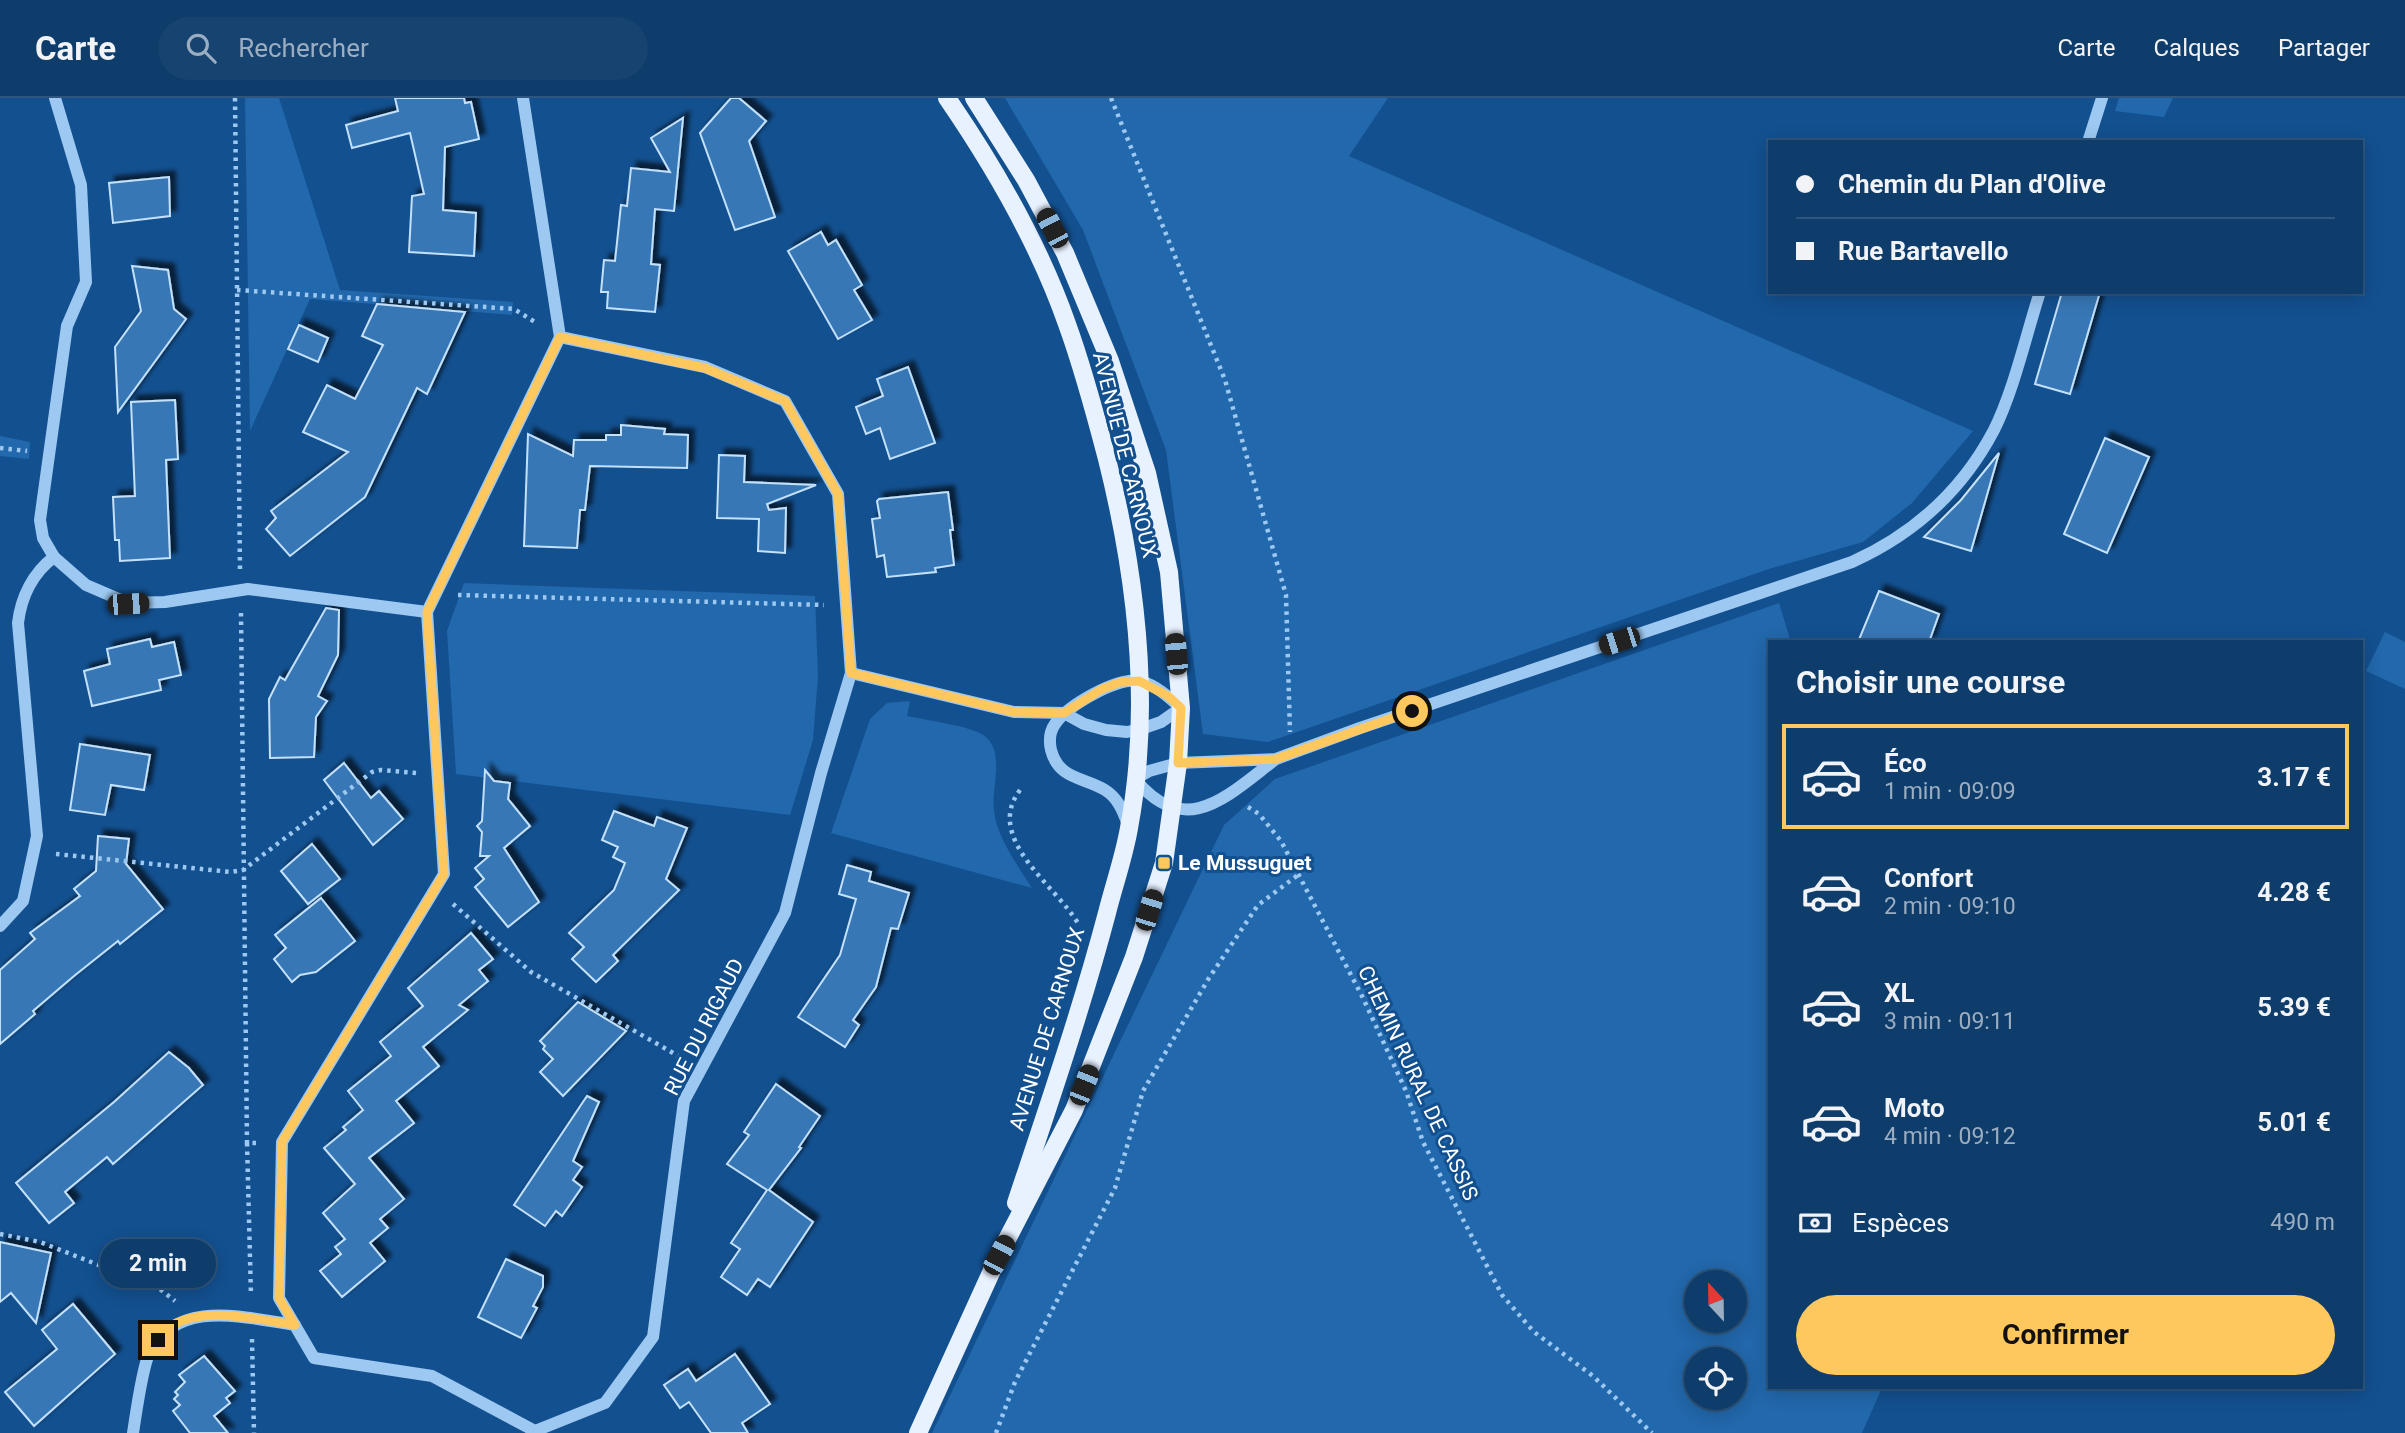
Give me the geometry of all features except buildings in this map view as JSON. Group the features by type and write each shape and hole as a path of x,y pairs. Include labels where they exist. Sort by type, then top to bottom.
{"main road":[{"name":"AVENUE DE CARNOUX","path":"947,98 999,181 1037,252 1067,322 1090,392 1123,522 1138,616 1140,729 1129,829 1087,986 999,1255"},
{"name":"AVENUE DE CARNOUX","path":"918,1433 999,1255 1074,1110 1135,957 1164,863 1178,763 1181,708 1169,572 1147,473 1110,361 1065,253 1026,180 974,98"}],"street":[{"path":"55,98 80,185 86,282 68,326 40,520 43,538 54,558 86,585 128,604 165,602 240,589 427,612"},
{"path":"523,98 560,337 427,612 444,874 282,1142 279,1298 314,1358 432,1376 535,1432"},
{"path":"2089,140 2102,98"},
{"path":"1276,759 1213,804 1187,811 1172,808 1147,793 1135,779 1149,771 1178,763 1276,759 1360,728 1852,562 1896,540 1930,514 1955,489 1983,447 2005,401 2039,294"},
{"path":"560,337 705,368 785,401 838,494 851,673 1014,712 1064,713 1084,724 1127,732 1161,722 1181,708 1168,696 1139,681 1121,682 1102,689 1064,713 1054,725 1049,738 1051,752 1059,765 1073,778 1103,789 1115,798 1129,829"},
{"path":"0,926 23,901 37,836 18,623 19,608 32,580 43,565 54,558"},
{"name":"RUE DU RIGAUD","path":"535,1432 605,1403 653,1337 684,1101 785,913 821,774 851,673"},
{"path":"133,1433 148,1356 172,1325 195,1317 226,1316 295,1325"}],"path":[{"path":"234,98 247,1143 254,1433"},
{"path":"1111,98 1225,380 1286,595 1291,754"},
{"path":"237,290 514,309 560,337"},
{"path":"436,594 846,606"},
{"path":"33,852 231,872 243,870 372,772 381,770 438,775"},
{"path":"1020,790 1010,808 1009,820 1021,852 1075,919 1084,935"},
{"name":"CHEMIN RURAL DE CASSIS","path":"1230,794 1259,814 1281,841 1363,998 1406,1091 1423,1142 1502,1295 1534,1332 1593,1376 1652,1433"},
{"path":"996,1433 1014,1382 1115,1188 1143,1091 1209,978 1258,905 1298,875"},
{"path":"436,889 531,972 701,1069"},
{"path":"247,1143 282,1142"},
{"path":"0,1234 40,1242 160,1289 195,1317"}],"shaded area":[{"path":"245,98 279,98 340,290 513,302 512,315 310,299 250,431"},
{"path":"1005,98 1388,98 1349,156 1973,431 1912,503 1863,542 1769,569 1268,742 1203,734 1166,450 1083,230"},
{"path":"2119,98 2173,98 2164,117 2115,111"},
{"path":"0,436 30,442 29,459 0,456"},
{"path":"464,583 815,596 818,676 813,740 790,815 456,774 447,631"},
{"path":"1779,603 1790,640 1768,640 1768,1389 1882,1389 1862,1433 932,1433 1224,825 1275,779"},
{"path":"2385,632 2405,642 2405,689 2366,671"},
{"path":"910,701 907,716 971,730 986,737 992,744 996,762 996,820 1008,850 1032,888 831,833 870,719 887,703"}],"place":[{"name":"Le Mussuguet","path":"1164,863"}],"route":[{"path":"158,1340 172,1325 195,1317 226,1316 295,1325 279,1298 282,1142 444,874 427,612 560,337 705,368 785,401 838,494 851,673 1014,712 1064,713 1102,689 1121,682 1139,681 1168,696 1181,708 1178,763 1276,759 1412,711"}]}
